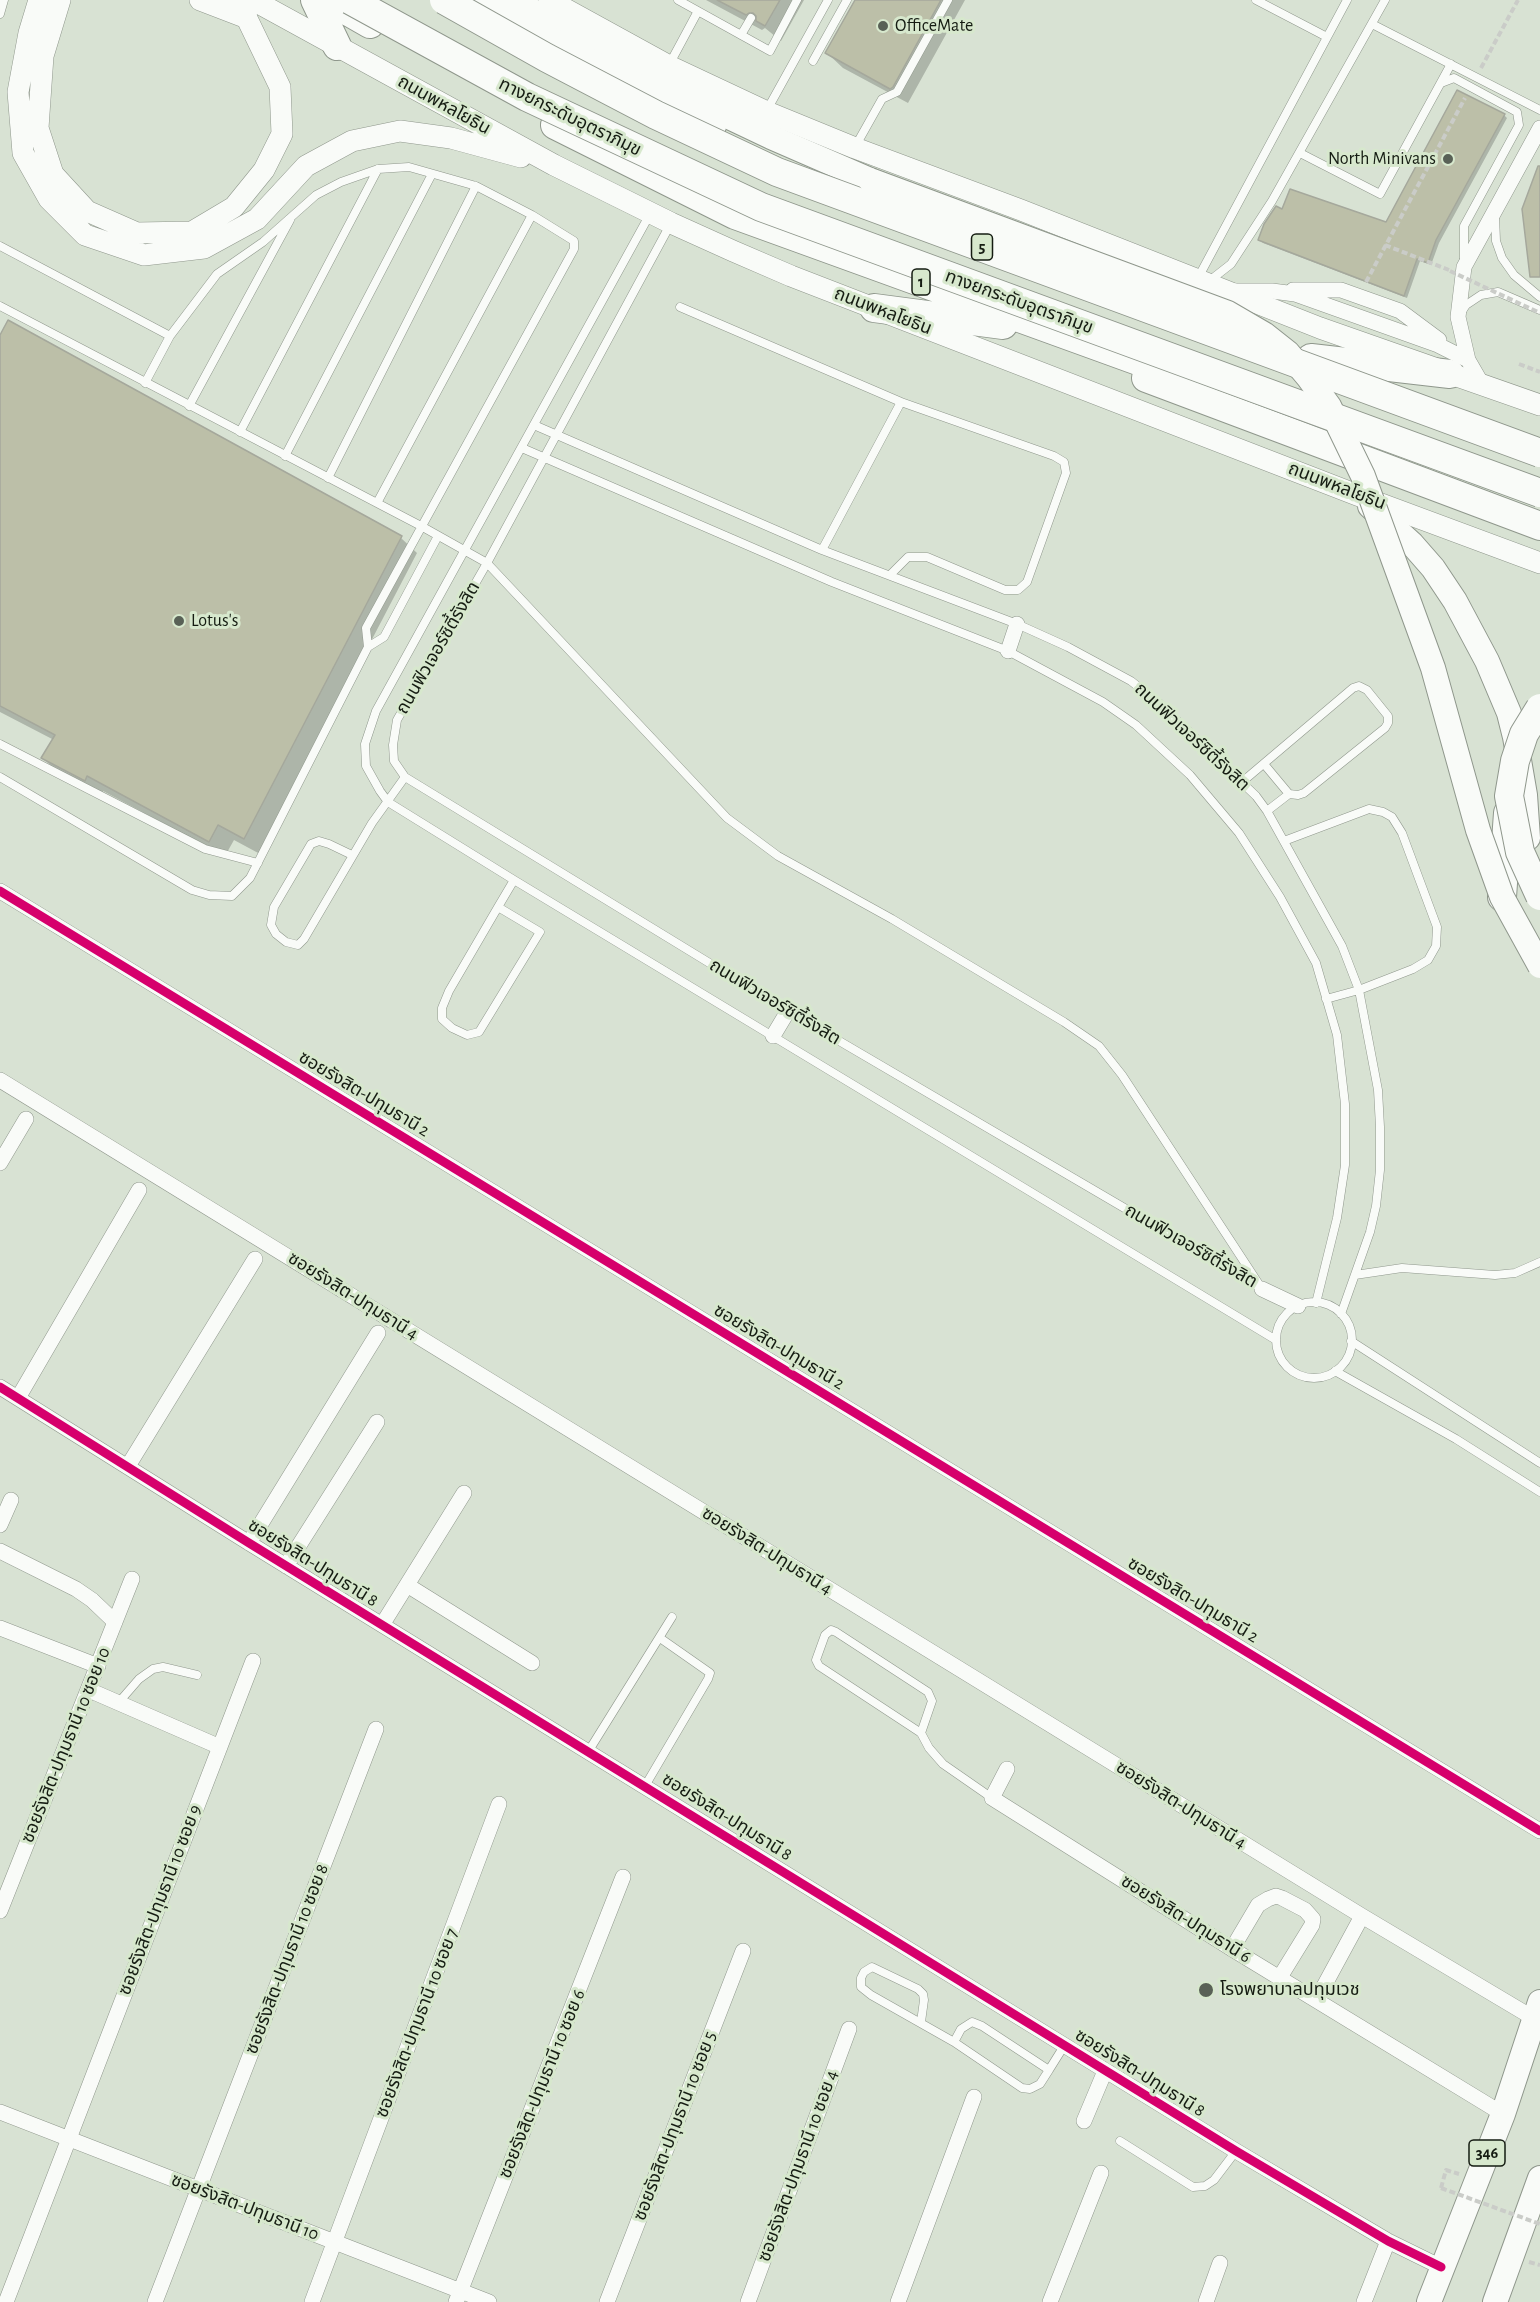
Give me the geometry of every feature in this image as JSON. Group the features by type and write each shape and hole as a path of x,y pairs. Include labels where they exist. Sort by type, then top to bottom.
{"highway":[{"path":"315,0 337,46"},
{"name":"ถนนพหลโยธิน","path":"328,0 478,87 735,215 1536,518"},
{"name":"ทางยกระดับอุตราภิมุข","path":"350,0 527,97 761,207 1540,494"},
{"name":"5","path":"444,0 547,58 656,115 777,172 1540,453"},
{"path":"479,0 598,68 776,159 978,238 1540,441"},
{"path":"893,273 1005,325 1536,518"},
{"path":"874,308 1005,325"},
{"path":"1311,358 1459,363"},
{"path":"1502,897 1509,796 1515,761 1524,734 1540,708"},
{"path":"1509,796 1520,852 1540,896"}],"main road":[{"path":"39,0 29,33 18,92 23,153 49,199 85,235 144,255 204,248 257,219 306,166 352,141 400,131 451,138 554,165"},
{"path":"60,0 43,56 38,128 53,174 87,211 137,233 192,232 234,207 264,170 282,135 280,87 246,6"},
{"name":"ถนนพหลโยธิน","path":"200,0 246,6 337,46 554,165 671,224 791,276 1357,495 1540,563"},
{"path":"514,0 618,61 771,137 870,180 1228,313 1264,334 1288,353 1329,406 1363,476 1433,668 1478,830 1502,897 1540,966"},
{"path":"549,0 669,66 766,112 1226,292 1459,363 1483,386 1540,405"},
{"path":"1357,495 1394,526 1433,568 1455,601 1499,687 1515,737 1521,767 1529,863 1540,911"},
{"name":"346","path":"1429,2302 1503,2114 1537,2011"},
{"path":"1495,2302 1540,2178"}],"street":[{"path":"1459,363 1457,269 1494,211 1540,128"},
{"path":"1226,292 1336,288 1400,311 1459,363"},
{"path":"1272,291 1308,298 1459,363"},
{"path":"1008,651 1017,624"},
{"name":"ซอยรังสิต-ปทุมธานี 2","path":"0,891 1540,1831"},
{"path":"772,1036 788,1011"},
{"name":"ซอยรังสิต-ปทุมธานี 4","path":"0,1080 1362,1916 1537,2011"},
{"path":"0,1163 26,1119"},
{"path":"18,1398 139,1190"},
{"path":"128,1466 255,1259"},
{"path":"1263,1289 1298,1306"},
{"path":"249,1544 378,1334"},
{"name":"ซอยรังสิต-ปทุมธานี 8","path":"0,1387 249,1544 1064,2046 1388,2241 1441,2267"},
{"path":"286,1566 377,1422"},
{"path":"382,1625 464,1493"},
{"path":"0,1525 11,1500"},
{"path":"0,1551 76,1589 92,1600 115,1622"},
{"name":"ซอยรังสิต-ปทุมธานี 10 ซอย 10","path":"0,1911 132,1579"},
{"path":"407,1585 532,1663"},
{"path":"0,1628 98,1666"},
{"name":"ซอยรังสิต-ปทุมธานี 10 ซอย 9","path":"6,2302 253,1661"},
{"path":"89,1690 220,1747"},
{"name":"ซอยรังสิต-ปทุมธานี 10 ซอย 8","path":"155,2302 376,1729"},
{"path":"992,1798 1007,1769"},
{"name":"ซอยรังสิต-ปทุมธานี 6","path":"992,1798 1232,1949 1503,2114"},
{"name":"ซอยรังสิต-ปทุมธานี 10 ซอย 7","path":"312,2302 499,1804"},
{"name":"ซอยรังสิต-ปทุมธานี 10 ซอย 6","path":"458,2296 623,1877"},
{"path":"1232,1949 1258,1905 1268,1899 1276,1896 1305,1910 1313,1918 1312,1925 1280,1977"},
{"path":"1317,1999 1362,1916"},
{"name":"ซอยรังสิต-ปทุมธานี 10 ซอย 5","path":"607,2302 743,1951"},
{"name":"ซอยรังสิต-ปทุมธานี 10 ซอย 4","path":"748,2302 849,2030"},
{"path":"1084,2121 1105,2071"},
{"path":"898,2302 974,2097"},
{"name":"ซอยรังสิต-ปทุมธานี 10","path":"0,2112 335,2242 458,2296 489,2302"},
{"path":"1050,2302 1101,2172"},
{"path":"1364,2302 1388,2241"},
{"path":"1206,2302 1220,2264"}],"lane":[{"path":"0,14 4,0"},
{"path":"678,0 770,51 797,0"},
{"path":"766,112 828,0"},
{"path":"813,61 847,0"},
{"path":"855,148 882,99 897,92 948,0"},
{"path":"1256,0 1327,38"},
{"path":"1202,281 1347,0"},
{"path":"1202,281 1231,264 1272,201 1385,0"},
{"path":"669,66 698,11"},
{"path":"741,35 750,18"},
{"path":"1372,24 1540,110"},
{"path":"1300,153 1380,194 1451,64"},
{"path":"1441,83 1455,78 1517,112 1519,125 1464,226 1457,269"},
{"path":"145,382 170,336 217,274 253,250 316,195 341,182 378,169 409,167 476,186 532,215 574,241 574,249 366,628 368,647"},
{"path":"240,432 378,169"},
{"path":"285,456 432,174"},
{"path":"328,478 476,186"},
{"path":"1494,211 1496,241 1502,258 1514,275 1540,297"},
{"path":"189,406 294,213"},
{"name":"ถนนฟิวเจอร์ซิตี้รังสิต","path":"650,213 376,711 365,744 366,766 380,792 388,802 1276,1340"},
{"path":"377,503 532,215"},
{"name":"ถนนฟิวเจอร์ซิตี้รังสิต","path":"671,224 487,563 397,720 393,745 394,761 405,777 788,1011 1263,1289"},
{"path":"0,246 170,336"},
{"path":"1458,317 1466,305 1481,295 1498,292 1540,311"},
{"path":"0,306 421,526 487,563"},
{"path":"680,307 901,402 1054,456 1064,462 1066,473 1027,582 1018,590 1005,590 927,557 908,557 890,575"},
{"path":"822,550 901,402"},
{"name":"ถนนฟิวเจอร์ซิตี้รังสิต","path":"534,425 822,550 1017,624 1068,646 1131,681 1159,703 1242,782 1267,811 1342,946 1359,990 1378,1090 1380,1170 1370,1232 1341,1314"},
{"name":"ถนนฟิวเจอร์ซิตี้รังสิต","path":"522,448 832,582 1008,651 1103,702 1136,725 1190,776 1239,833 1280,897 1316,963 1337,1035 1345,1104 1345,1165 1337,1218 1316,1303"},
{"path":"0,777 192,890 209,895 232,896 250,878 368,647 384,637 438,536"},
{"name":"ถนนฟิวเจอร์ซิตี้รังสิต","path":"487,563 727,818 778,856 892,919 1064,1022 1099,1046 1122,1075 1263,1289"},
{"path":"1242,782 1353,688 1359,686 1366,690 1388,716 1385,728 1304,794 1289,794 1267,811"},
{"path":"0,744 196,845 225,856 258,863"},
{"path":"1264,764 1289,794"},
{"path":"352,855 329,844 319,842 311,844 274,907 271,925 276,934 286,942 298,945 304,939 352,855 405,777"},
{"path":"1284,841 1370,809 1392,817 1402,833 1437,927 1436,946 1428,960 1413,969 1359,990 1326,999"},
{"path":"498,907 540,932 479,1032 467,1035 452,1029 442,1019 442,1008 449,991 514,879"},
{"path":"1355,1275 1408,1269 1495,1275 1515,1273 1540,1262"},
{"path":"1325,1304 1341,1314 1347,1322 1351,1341 1349,1352 1344,1363 1335,1371 1316,1378 1296,1374 1281,1360 1276,1340 1282,1320 1298,1306 1325,1304"},
{"path":"1351,1341 1540,1463"},
{"path":"1335,1371 1456,1440 1540,1492"},
{"path":"588,1752 672,1617"},
{"path":"921,1733 932,1701 928,1692 836,1632 831,1630 825,1635 816,1660 819,1666 921,1733 929,1748 943,1764 992,1798"},
{"path":"645,1786 710,1672 660,1638"},
{"path":"119,1702 139,1679 153,1669 163,1667 197,1675"},
{"path":"921,2022 924,2000 923,1994 918,1989 872,1967 864,1972 861,1987 954,2042 1022,2088 1030,2089 1040,2084 1064,2046"},
{"path":"954,2042 961,2029 972,2022 982,2026 1049,2070"},
{"path":"1120,2141 1193,2187 1205,2186 1214,2180 1236,2151"}],"path":[{"path":"1476,77 1518,0"},
{"path":"1359,296 1471,87"},
{"path":"1385,245 1457,269 1540,311"},
{"path":"1519,364 1540,372"},
{"path":"1441,2188 1540,2224"}],"building":[{"path":"717,0 780,0 765,26 756,21 753,13 746,15"},
{"name":"OfficeMate","path":"855,0 941,0 890,89 825,53"},
{"path":"1457,90 1505,114 1436,240 1428,263 1417,259 1404,296 1258,240 1264,224 1276,206 1282,209 1290,189 1386,222"},
{"path":"1538,166 1540,166 1540,277 1530,277 1522,209"},
{"name":"Lotus's","path":"8,320 402,536 244,839 218,825 209,842 87,776 85,781 41,758 55,735 0,706 0,335"}],"cycle path":[{"path":"0,891 1540,1831"},
{"path":"0,1387 1236,2151 1388,2241 1441,2267"}],"place":[{"name":"OfficeMate","path":"883,26"},
{"name":"North Minivans","path":"1448,159"},
{"name":"Lotus's","path":"179,621"},
{"name":"โรงพยาบาลปทุมเวช","path":"1206,1990"}]}
